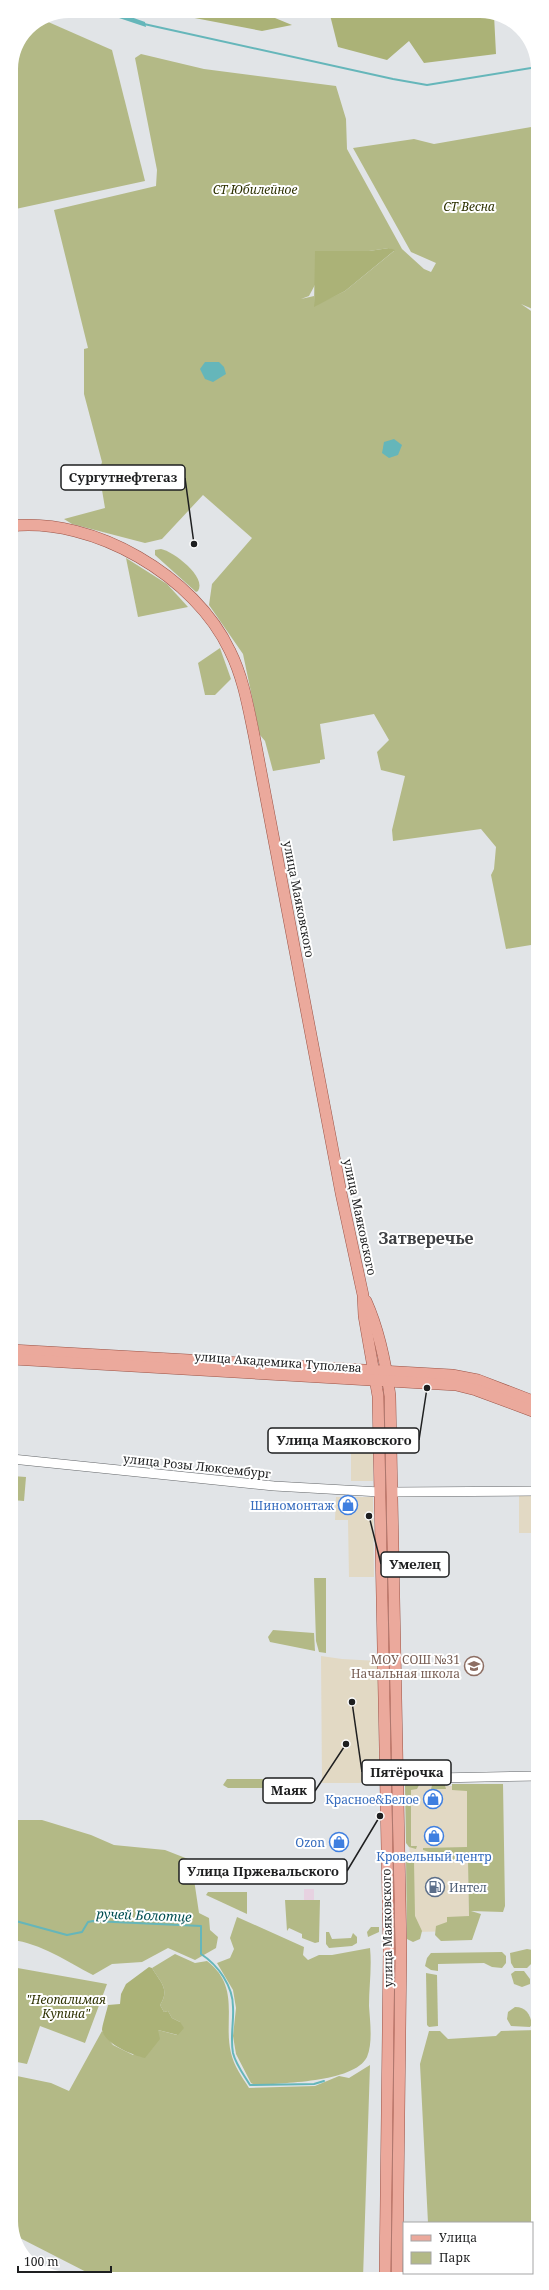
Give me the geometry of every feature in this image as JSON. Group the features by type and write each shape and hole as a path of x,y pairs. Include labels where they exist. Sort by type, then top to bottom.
{"main road":[{"name":"улица Маяковского","path":"18,526 35,525 100,539 130,551 162,571 202,609 224,639 240,673 254,735 341,1192 363,1294 364,1316 378,1396 389,1957 386,2272"},
{"name":"улица Маяковского","path":"363,1294 371,1312 388,1377 398,1779 400,2119 397,2272"},
{"name":"улица Академика Туполева","path":"18,1351 187,1365 388,1377 466,1387 531,1411"},
{"name":"улица Академика Туполева","path":"18,1359 174,1369 200,1361 374,1376"},
{"name":"улица Академика Туполева","path":"388,1377 464,1377 531,1401"}],"street":[{"name":"улица Розы Люксембург","path":"18,1460 274,1486 380,1492"},
{"path":"392,1492 531,1491"},
{"path":"386,1779 531,1776"}],"shaded area":[{"path":"351,1448 373,1448 373,1481 351,1481"},
{"path":"519,1494 531,1494 531,1533 519,1533"},
{"path":"336,1497 373,1497 374,1577 349,1577 348,1520 335,1520"},
{"path":"321,1656 378,1661 379,1779 359,1783 322,1783"},
{"path":"409,1786 468,1786 469,1931 410,1932"},
{"path":"304,1889 314,1889 314,1901 304,1901"}],"green space":[{"path":"194,18 275,18 292,25 262,31"},
{"path":"331,18 483,18 494,20 496,54 424,63 409,41 387,60 338,47"},
{"path":"49,22 112,50 145,181 18,208 19,59 27,41 33,33 41,27"},
{"path":"141,54 204,69 336,86 346,119 347,149 402,249 424,269 431,272 436,263 411,252 353,148 414,139 434,144 531,127 531,308 521,304 531,311 531,945 506,949 491,875 494,869 496,847 481,829 393,841 392,830 405,776 381,770 377,752 389,740 374,714 320,724 325,759 320,760 320,763 273,771 265,741 260,735 243,654 209,605 212,584 252,538 203,495 162,539 145,543 72,524 64,519 105,508 99,472 102,462 84,394 84,349 88,348 54,210 156,186 157,170 135,58","holes":["389,248 394,251 345,291 314,306 314,296 301,299 309,296 333,251 369,251"]},
{"path":"389,248 395,250 345,291 314,307 315,251 369,251"},
{"path":"161,549 180,559 193,572 198,579 198,591 196,592 155,555 155,550"},
{"path":"126,558 167,584 188,607 138,617"},
{"path":"220,648 231,679 215,695 205,695 198,663"},
{"path":"18,1476 26,1477 24,1501 18,1500"},
{"path":"314,1578 326,1578 326,1653 319,1652 316,1641"},
{"path":"273,1630 314,1633 315,1651 270,1642 268,1637"},
{"path":"227,1779 269,1779 273,1785 270,1788 228,1788 223,1785"},
{"path":"408,1781 420,1783 417,1789 411,1790 411,1846 417,1846 416,1849 409,1847 406,1843 405,1786"},
{"path":"433,1782 444,1782 446,1789 431,1789"},
{"path":"452,1784 503,1784 505,1906 503,1912 471,1911 481,1914 472,1940 441,1941 435,1935 436,1926 447,1922 447,1917 469,1916 468,1861 453,1860 423,1850 423,1848 467,1847 467,1791 452,1790"},
{"path":"18,1820 42,1820 91,1835 114,1845 165,1850 188,1859 192,1866 199,1913 209,1918 210,1930 218,1937 216,1948 195,1960 168,1948 142,1962 112,1964 93,1975 43,1949 18,1941"},
{"path":"412,1857 414,1861 415,1916 422,1931 420,1939 413,1942 407,1939 406,1858"},
{"path":"208,1892 247,1892 247,1914 206,1895"},
{"path":"285,1900 320,1900 319,1942 315,1943 302,1938 302,1934 289,1928 287,1931"},
{"path":"237,1917 304,1947 303,1955 308,1960 319,1955 332,1955 370,1948 370,2045 367,2057 359,2066 348,2072 316,2080 255,2085 251,2083 236,2054 233,2036 236,2008 233,1990 217,1963 230,1958 234,1949 230,1938"},
{"path":"371,1927 379,1927 379,1932 368,1937 367,1932"},
{"path":"326,1932 329,1932 332,1939 351,1938 353,1933 357,1937 357,1943 352,1946 329,1948 326,1944"},
{"path":"527,1949 531,1950 531,1964 527,1968 514,1968 511,1963 510,1953"},
{"path":"502,1952 506,1956 506,1963 502,1968 492,1967 484,1963 438,1964 438,1971 431,1970 425,1966 427,1958 431,1953"},
{"path":"175,1954 195,1963 207,1961 217,1971 224,1982 229,2004 229,2041 232,2058 249,2088 315,2086 339,2076 349,2078 370,2065 363,2272 86,2272 22,2239 18,2221 18,2076 51,2083 69,2091 102,2031 113,2045 133,2055 158,2030 177,2035 180,2022 172,2018 168,2011 164,2012 160,2005 163,1999 164,1990 152,1968"},
{"path":"149,1967 152,1968 163,1986 164,1995 160,2005 164,2012 168,2011 172,2018 180,2022 184,2028 178,2035 158,2030 160,2039 145,2058 126,2052 113,2044 104,2035 102,2030 108,2005 120,2004 121,1994 126,1984"},
{"name":"\"Неопалимая Купина\"","path":"18,1968 107,1984 85,2043 40,2026 27,2064 18,2062"},
{"path":"515,1971 524,1971 530,1979 530,1984 522,1987 514,1984 511,1974"},
{"path":"426,1973 437,1975 438,2026 429,2027 427,2025"},
{"path":"515,2007 522,2008 530,2017 531,2026 530,2027 511,2026 507,2019 508,2012"},
{"path":"531,2030 531,2222 428,2222 420,2064 429,2031 440,2031 448,2039 496,2036 501,2031"}],"water":[{"path":"119,18 134,18 145,22 146,27"},
{"path":"205,362 219,362 224,367 226,374 213,382 205,379 200,369"},
{"path":"394,439 402,445 398,455 389,458 382,453 384,442"}],"waterway":[{"path":"144,24 393,79 427,85 531,68"},
{"name":"ручей Болотце","path":"18,1922 67,1935 82,1932 88,1922 93,1921 201,1926 201,1954 219,1970 230,1991 233,2007 233,2053 238,2066 250,2085 314,2084 324,2081"}],"place":[{"name":"Сургутнефтегаз","path":"194,544"},
{"name":"Улица Маяковского","path":"427,1388"},
{"name":"Шиномонтаж","path":"348,1505"},
{"name":"Умелец","path":"369,1516"},
{"name":"МОУ СОШ №31 Начальная школа","path":"474,1666"},
{"name":"Пятёрочка","path":"352,1702"},
{"name":"Маяк","path":"346,1744"},
{"name":"Красное&Белое","path":"433,1799"},
{"name":"Улица Пржевальского","path":"380,1816"},
{"name":"Кровельный центр","path":"434,1836"},
{"name":"Ozon","path":"339,1842"},
{"name":"Интел","path":"435,1887"}],"district":[{"name":"Затверечье","path":"426,1238"}],"park label":[{"name":"СТ Юбилейное","path":"255,189"},
{"name":"СТ Весна","path":"469,206"}]}
